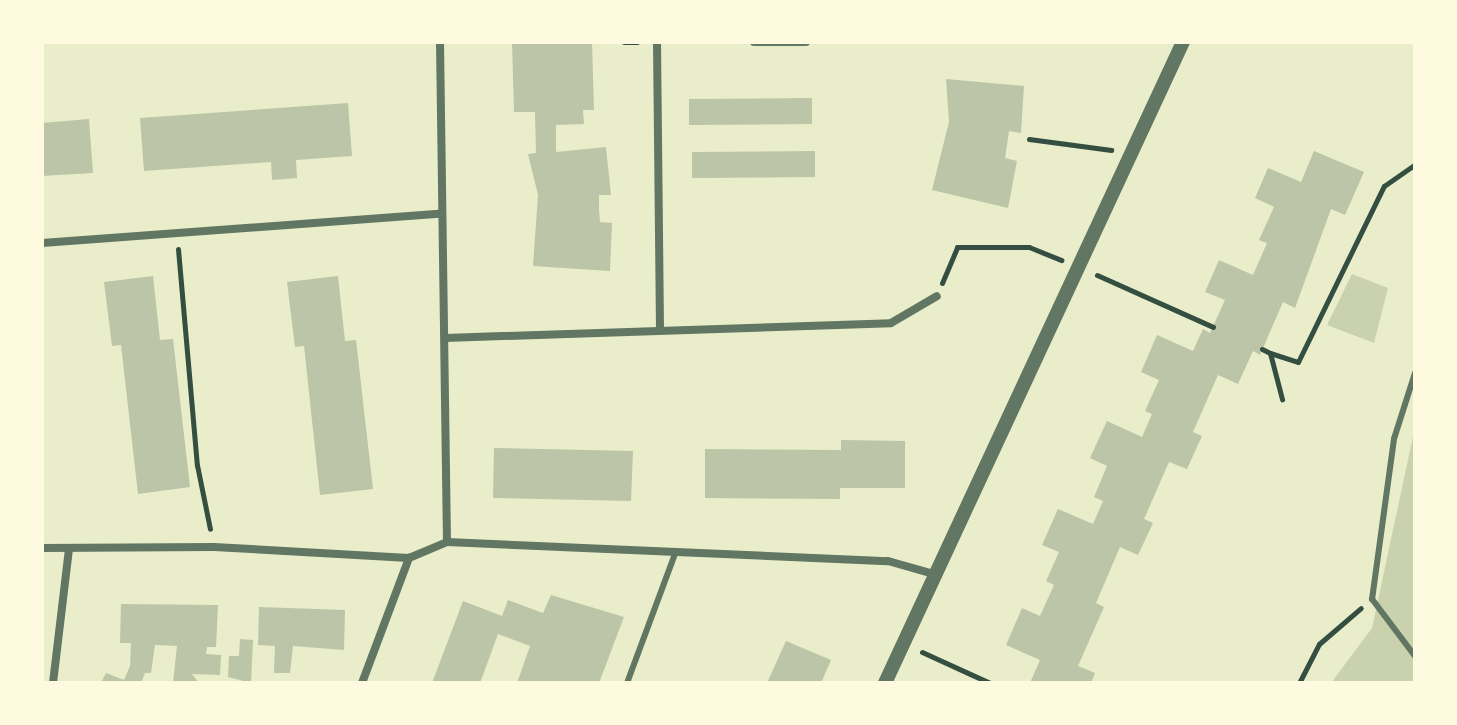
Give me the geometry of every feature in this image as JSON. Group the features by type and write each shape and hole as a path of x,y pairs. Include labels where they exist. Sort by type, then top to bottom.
{"street":[{"path":"440,42 439,214 445,338 447,542"},
{"path":"657,42 660,328"},
{"path":"754,42 806,42"},
{"path":"885,683 1076,266 1183,42"},
{"path":"42,243 439,214"},
{"path":"445,338 660,328 891,323 937,296"},
{"path":"42,548 214,547 409,558 447,542 888,561 934,574"},
{"path":"53,683 69,548"},
{"path":"362,683 409,558"}],"lane":[{"path":"1415,373 1394,439 1372,599 1415,656"},
{"path":"627,683 675,554"}],"path":[{"path":"624,42 637,42"},
{"path":"1029,139 1131,152"},
{"path":"1262,349 1298,362 1384,186 1415,164"},
{"path":"177,232 197,465 214,547"},
{"path":"937,296 957,247 1029,247 1213,327"},
{"path":"1270,353 1282,399"},
{"path":"1299,683 1319,644 1372,599"},
{"path":"903,643 990,683"}],"green space":[{"path":"1352,274 1388,288 1374,343 1327,325"},
{"path":"1415,427 1415,683 1331,683 1372,628"}],"building":[{"path":"512,42 592,42 594,110 583,110 584,124 556,125 556,152 606,147 611,195 599,195 599,209 600,222 612,223 610,271 533,266 538,195 528,154 536,153 535,112 514,112"},
{"path":"946,79 1024,86 1021,133 1009,131 1005,158 1017,161 1008,208 932,190 949,122"},
{"path":"812,98 812,124 689,125 689,99"},
{"path":"348,103 352,156 296,160 297,178 272,180 271,162 144,171 140,118"},
{"path":"89,119 93,173 42,176 42,123"},
{"path":"815,151 815,177 692,178 692,152"},
{"path":"1314,151 1364,172 1345,215 1331,209 1295,308 1283,302 1260,355 1253,351 1238,384 1218,375 1193,432 1202,436 1187,469 1169,462 1144,519 1153,523 1138,555 1120,547 1096,603 1104,607 1078,666 1095,673 1091,683 1030,683 1040,660 1006,645 1022,608 1040,616 1054,585 1046,581 1059,552 1042,545 1058,509 1093,524 1103,501 1094,497 1107,466 1090,458 1107,421 1142,437 1152,414 1145,411 1159,380 1141,372 1157,335 1193,351 1203,329 1210,333 1225,300 1205,292 1219,260 1253,275 1267,243 1259,240 1274,207 1255,198 1268,168 1301,182"},
{"path":"153,276 160,340 173,339 190,487 138,494 121,345 112,346 104,282"},
{"path":"338,276 345,341 356,340 373,489 320,495 304,346 295,347 287,282"},
{"path":"841,440 905,441 905,488 840,488 840,499 705,498 705,449 841,450"},
{"path":"494,448 633,451 631,501 493,498"},
{"path":"551,595 624,617 599,683 517,683 530,646 498,634 480,683 432,683 463,601 502,616 508,600 543,613"},
{"path":"121,604 218,605 216,647 207,647 206,654 221,655 220,675 192,674 199,683 173,683 177,646 155,645 151,673 145,673 141,683 101,683 106,673 124,680 130,666 131,643 120,643"},
{"path":"259,607 345,610 344,650 293,646 290,673 274,673 275,646 258,645"},
{"path":"240,639 253,640 251,683 228,677 229,656 239,656"},
{"path":"786,641 831,660 821,683 767,683"}]}
